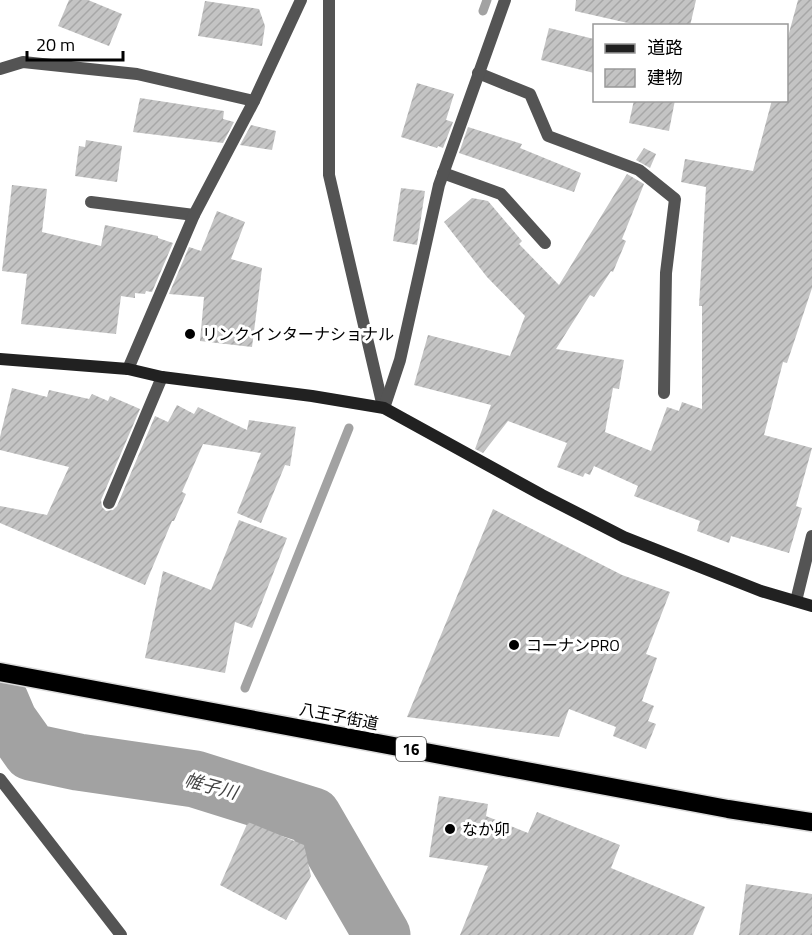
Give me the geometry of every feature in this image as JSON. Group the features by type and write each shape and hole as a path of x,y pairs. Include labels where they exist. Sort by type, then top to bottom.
{"highway":[{"name":"八王子街道","path":"5,673 728,809 812,822"}],"street":[{"path":"128,369 194,215 254,101 301,0"},
{"path":"329,0 329,175 384,408"},
{"path":"384,408 400,360 443,173 505,0"},
{"path":"0,69 23,62 137,74 254,101"},
{"path":"478,73 530,94 548,136 639,170 675,199 666,273 664,393"},
{"path":"443,173 501,194 545,243"},
{"path":"91,202 194,215"},
{"path":"0,358 128,369 162,377 312,396 384,408 542,495 624,537 761,591 812,606"},
{"path":"109,503 162,377"},
{"path":"796,601 812,537"},
{"path":"0,779 121,935"}],"building":[{"path":"69,0 88,0 122,14 109,46 58,26"},
{"path":"576,0 696,0 690,24 632,24 575,11"},
{"path":"798,0 812,0 812,288 787,363 783,362 764,435 812,448 796,506 802,508 789,553 731,536 729,543 697,531 700,521 634,496 638,486 594,466 590,475 585,473 583,477 557,467 567,443 508,421 483,453 475,449 491,405 414,385 428,335 510,356 525,316 487,277 444,222 472,198 488,201 522,241 519,244 559,285 627,174 644,184 622,239 626,241 613,272 611,271 594,297 590,295 556,349 624,360 619,389 613,388 605,432 651,451 667,407 679,411 682,402 702,409 702,306 699,306 706,187 681,182 685,159 753,171 771,102 788,102 788,37"},
{"path":"205,1 259,9 265,26 262,46 198,36"},
{"path":"549,28 593,39 593,73 541,60"},
{"path":"417,83 454,94 446,120 453,122 443,148 401,137"},
{"path":"140,98 224,111 223,119 234,122 223,143 133,132"},
{"path":"634,102 675,102 669,131 629,123"},
{"path":"251,125 276,131 272,150 240,145"},
{"path":"468,127 522,144 520,148 581,173 574,192 459,153"},
{"path":"86,140 122,146 117,182 75,176 79,146 85,147"},
{"path":"644,148 656,154 650,168 636,160"},
{"path":"12,185 47,189 42,232 101,246 105,225 158,236 158,238 173,243 152,292 135,293 135,298 121,296 116,334 21,324 27,274 2,271"},
{"path":"401,188 425,191 417,245 393,241"},
{"path":"217,211 245,222 231,259 262,268 252,347 200,341 204,297 169,294 189,247 201,251"},
{"path":"12,388 47,397 49,390 89,399 92,394 108,401 110,396 140,409 101,500 102,507 106,511 113,510 117,506 155,416 168,422 177,405 194,414 198,407 247,430 249,420 296,427 290,466 285,465 261,523 237,513 261,453 203,444 182,492 186,494 145,585 0,523 0,506 47,515 69,467 0,450 0,437"},
{"name":"コーナンPRO","path":"493,509 622,575 670,592 646,654 657,658 642,701 654,706 648,721 656,724 646,749 613,736 616,727 569,709 559,737 407,717"},
{"path":"239,520 287,538 252,628 235,622 225,673 145,658 163,571 211,590"},
{"path":"439,796 488,804 486,816 528,833 537,812 620,845 611,868 705,907 693,935 460,935 488,866 429,857"},
{"path":"248,822 304,845 311,876 286,920 220,885"},
{"path":"746,884 812,894 812,935 739,935"}],"waterway":[{"path":"483,11 487,0"},
{"path":"245,688 349,428"},
{"name":"帷子川","path":"0,700 9,721 31,752 78,762 195,779 313,816 382,935"}],"place":[{"name":"リンクインターナショナル","path":"190,334"},
{"name":"コーナンPRO","path":"514,645"},
{"name":"なか卯","path":"450,829"}]}
